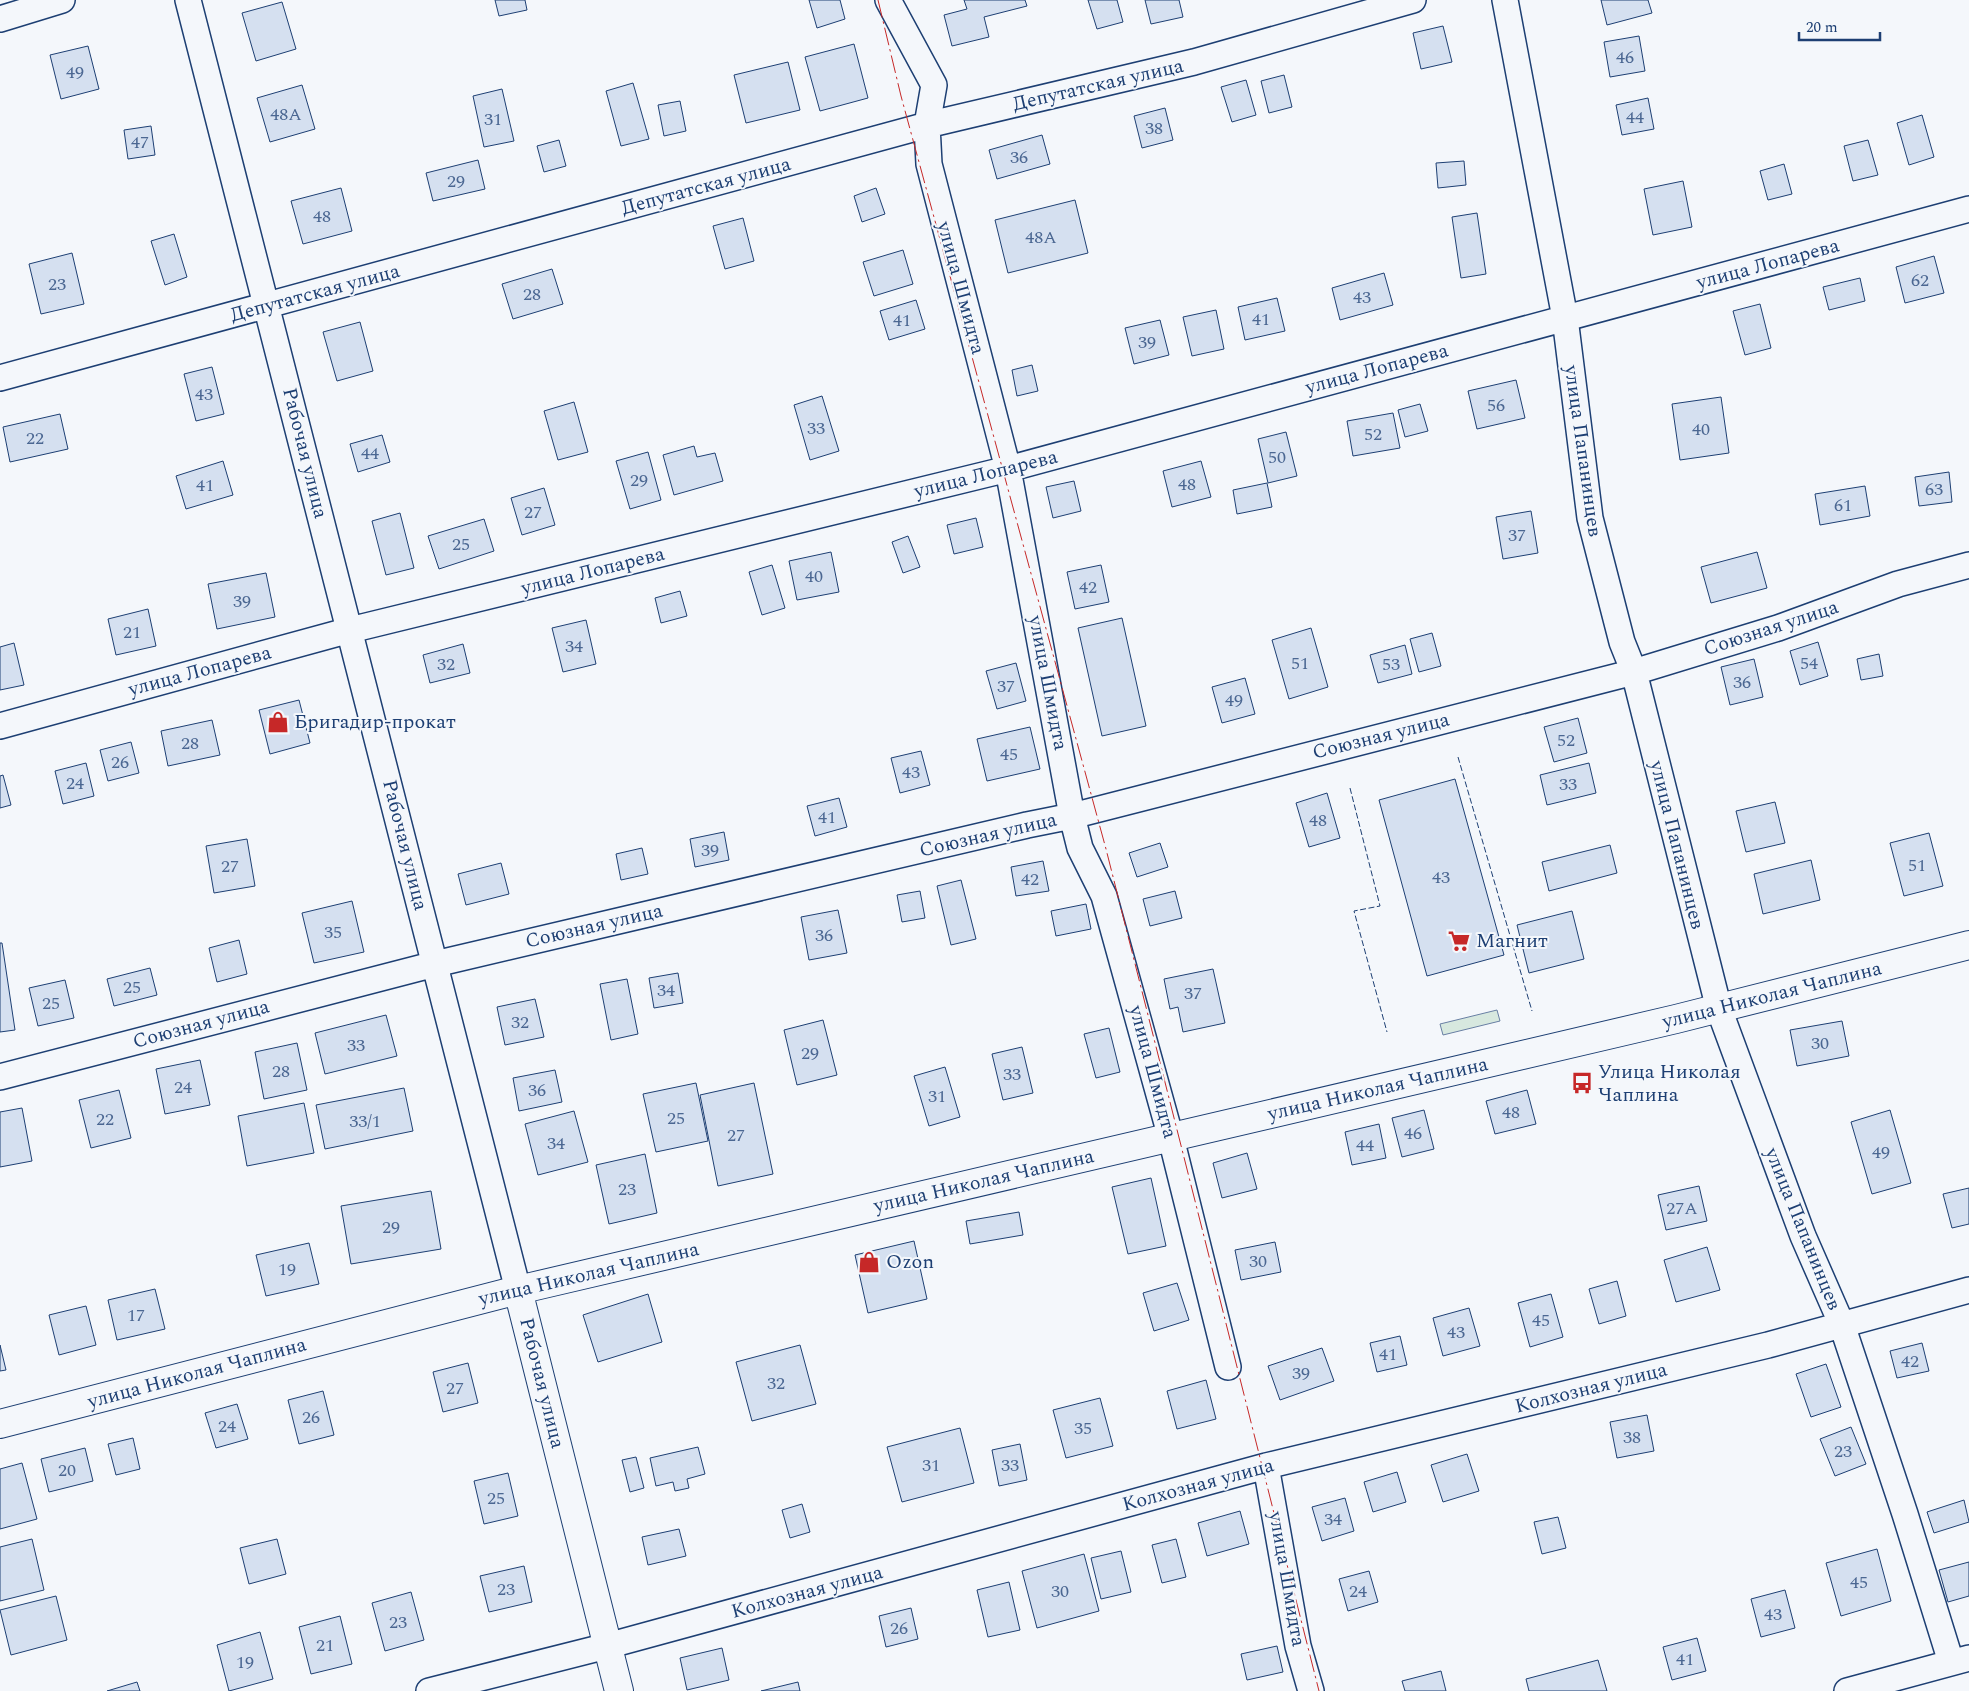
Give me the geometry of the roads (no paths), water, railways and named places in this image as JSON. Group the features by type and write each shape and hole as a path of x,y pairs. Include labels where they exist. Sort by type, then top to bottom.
{"street":[{"path":"0,19 62,0"},
{"name":"Рабочая улица","path":"188,0 268,306 619,1691"},
{"name":"улица Шмидта","path":"888,0 934,85 927,126 929,164 1008,469 1072,816 1080,848 1104,896 1171,1138 1228,1367"},
{"name":"Депутатская улица","path":"0,378 927,126 1194,62 1413,0"},
{"name":"улица Папанинцев","path":"1505,0 1564,318 1590,518 1622,642 1634,672 1719,1009 1803,1236 1842,1325 1905,1514 1960,1660"},
{"name":"улица Лопарева","path":"0,726 350,630 1008,469 1969,209"},
{"name":"Союзная улица","path":"0,1077 435,964 1072,816 1634,672 1778,628 1898,584 1969,566"},
{"name":"улица Николая Чаплина","path":"0,1424 518,1290 1719,1009 1969,945"},
{"name":"Колхозная улица","path":"429,1691 607,1646 1266,1466 1758,1347 1969,1290"},
{"name":"улица Шмидта","path":"1266,1466 1298,1646 1312,1691"},
{"path":"1847,1691 1960,1660"}],"place":[{"name":"Бригадир-прокат","path":"278,722"},
{"name":"Магнит","path":"1459,941"},
{"name":"Улица Николая Чаплина","path":"1582,1083"},
{"name":"Ozon","path":"869,1262"}]}
